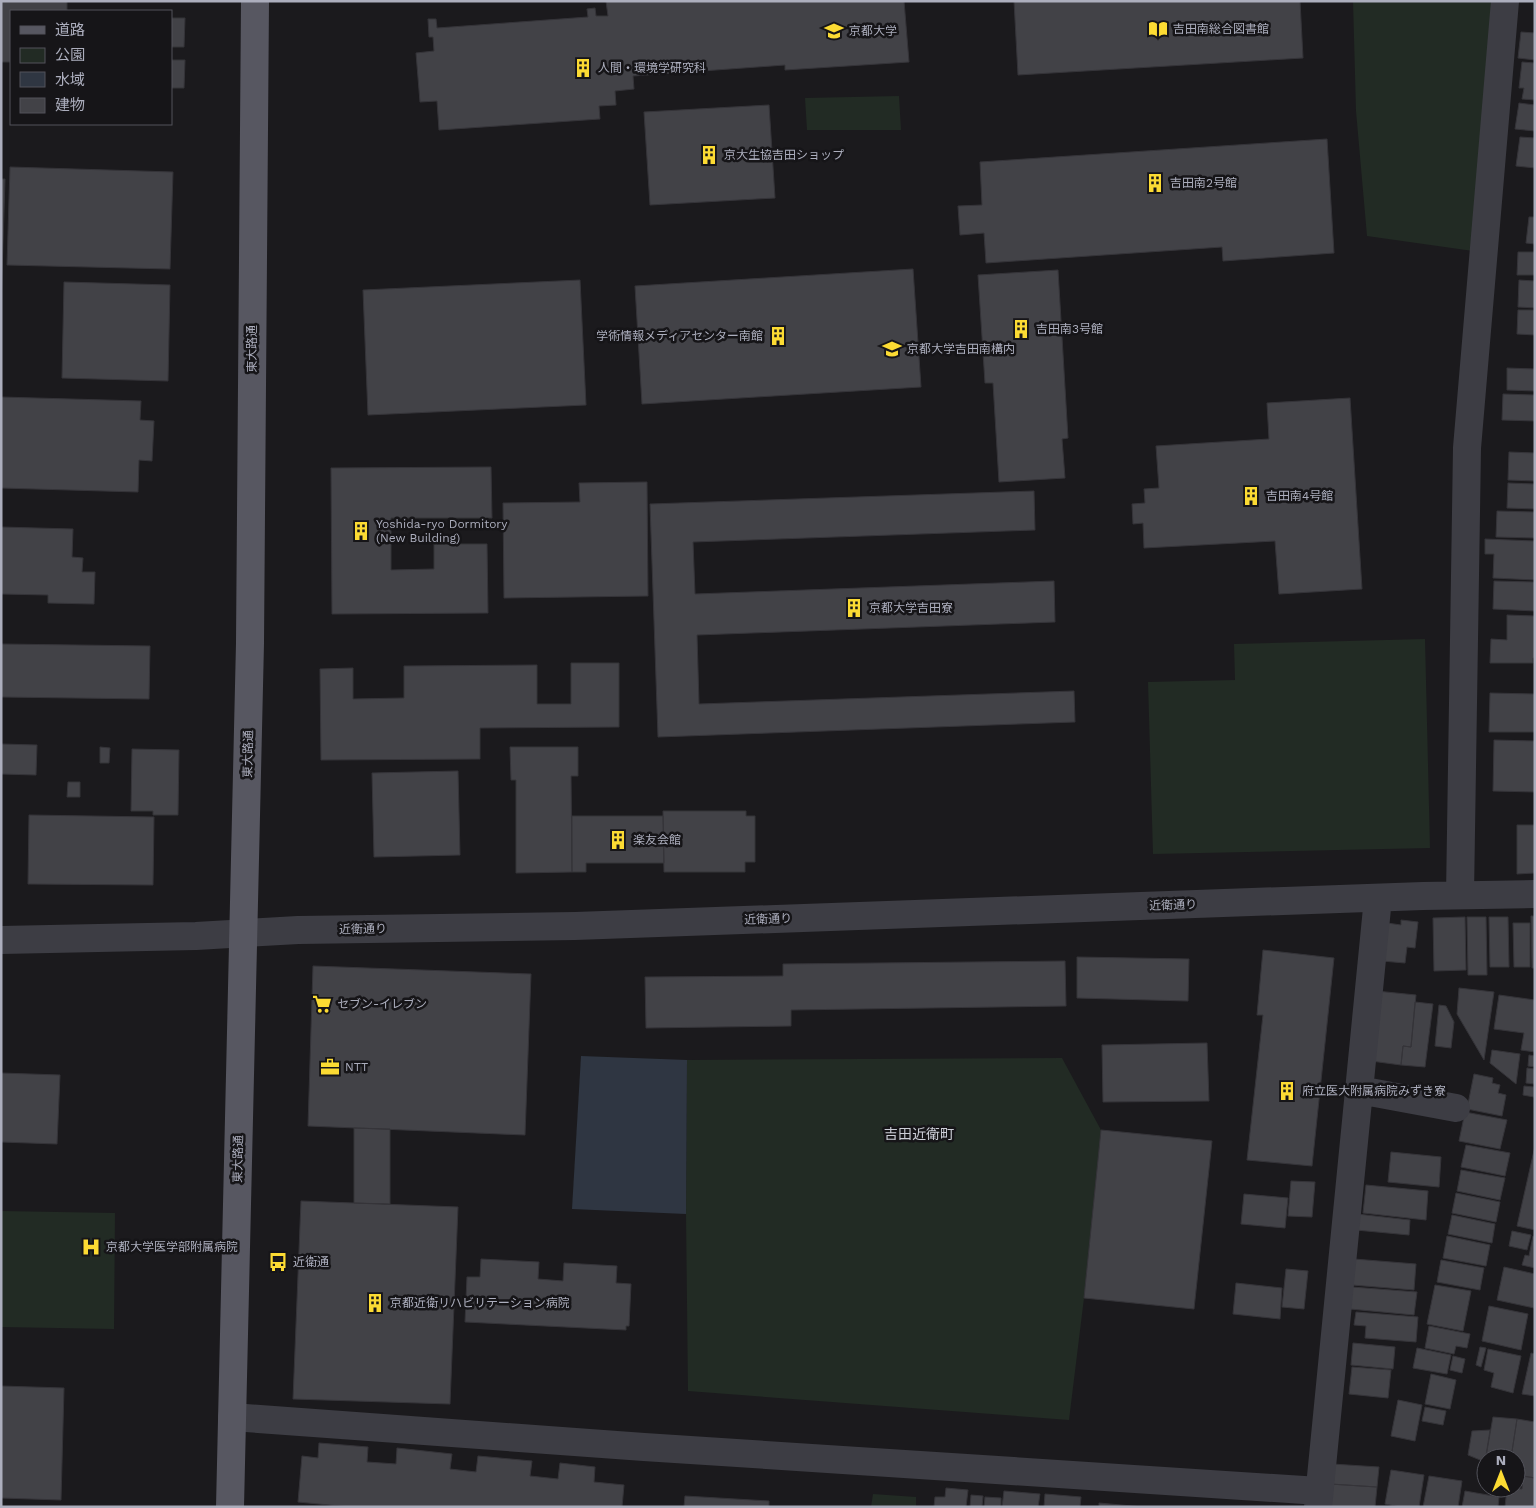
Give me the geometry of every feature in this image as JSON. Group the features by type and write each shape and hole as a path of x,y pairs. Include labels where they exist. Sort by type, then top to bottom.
{"main road":[{"name":"東大路通","path":"230,1507 250,643 256,1"}],"street":[{"path":"1460,895 1466,448 1505,1"},
{"name":"近衛通り","path":"1,940 244,934 298,930 574,926 1535,894"},
{"path":"232,1417 1318,1499 1378,898"},
{"path":"1359,1090 1456,1108"}],"green space":[{"path":"1353,1 1494,1 1473,251 1367,236 1356,111"},
{"path":"899,96 901,130 807,130 805,98"},
{"path":"1425,639 1430,848 1153,854 1148,682 1235,680 1234,644"},
{"path":"1062,1058 1101,1130 1084,1298 1069,1420 688,1391 687,1060"},
{"path":"1,1211 115,1213 114,1329 1,1327"},
{"path":"873,1494 916,1497 916,1507 871,1507"}],"water":[{"path":"581,1056 687,1060 686,1214 572,1209"}],"building":[{"path":"1,1 67,1 67,10 10,10 10,62 1,62"},
{"name":"人間・環境学研究科","path":"606,1 904,1 909,62 785,70 785,65 633,76 634,89 615,91 616,105 599,106 600,119 439,130 437,101 420,102 416,53 434,51 433,37 429,37 428,19 436,19 437,28 588,17 587,9 595,8 596,16 608,16"},
{"name":"吉田南総合図書館","path":"1014,1 1300,1 1303,58 1018,75"},
{"path":"172,18 185,18 184,47 172,47"},
{"path":"1521,32 1535,33 1535,60 1518,58"},
{"path":"172,60 185,60 184,88 172,88"},
{"path":"1522,62 1535,63 1535,100 1522,99 1524,88 1519,88"},
{"path":"1519,103 1535,105 1535,131 1515,129"},
{"name":"京大生協吉田ショップ","path":"769,105 775,198 650,205 644,112"},
{"path":"1520,137 1535,138 1535,168 1516,166"},
{"name":"吉田南2号館","path":"1327,139 1334,253 1223,261 1222,247 986,263 984,233 960,235 958,206 982,205 980,162"},
{"path":"10,167 173,172 170,269 7,265"},
{"path":"1,179 5,179 1,308"},
{"path":"1529,217 1535,217 1535,244 1526,243"},
{"path":"1518,252 1535,252 1535,275 1517,275"},
{"name":"学術情報メディアセンター南館","path":"913,269 921,387 642,404 635,286"},
{"name":"吉田南3号館","path":"1058,270 1068,438 1062,439 1065,478 999,482 993,383 985,383 978,275"},
{"path":"580,280 586,405 368,415 363,290"},
{"path":"1519,280 1535,281 1535,308 1518,307"},
{"path":"64,282 170,285 168,381 62,378"},
{"path":"1518,310 1535,310 1535,335 1517,334"},
{"path":"1507,368 1535,369 1535,391 1507,390"},
{"path":"1503,394 1535,395 1535,421 1502,420"},
{"path":"1,397 141,401 140,420 154,421 152,461 139,460 138,492 1,488"},
{"name":"吉田南4号館","path":"1350,398 1362,589 1279,594 1275,541 1144,548 1143,523 1133,524 1132,504 1145,503 1144,489 1159,488 1156,446 1269,439 1267,403"},
{"path":"1509,452 1535,453 1535,481 1508,480"},
{"name":"Yoshida-ryo Dormitory (New Building)","path":"491,467 492,518 391,518 391,570 434,569 434,544 487,544 488,613 332,614 331,468"},
{"path":"647,482 648,596 504,598 503,503 580,502 579,483"},
{"path":"1508,483 1535,484 1535,509 1507,508"},
{"name":"京都大学吉田寮","path":"1034,491 1035,530 693,542 695,594 1054,581 1055,622 697,635 699,704 1074,691 1075,722 658,737 650,504"},
{"path":"1497,511 1535,512 1535,538 1496,537"},
{"path":"1,527 73,529 72,557 83,558 82,572 95,572 94,604 48,603 48,595 1,594"},
{"path":"1485,539 1535,541 1535,580 1493,578 1494,554 1485,554"},
{"path":"1494,581 1535,582 1535,611 1493,609"},
{"path":"1507,615 1535,616 1535,658 1533,658 1533,663 1490,663 1491,639 1507,640"},
{"path":"1,644 150,646 149,699 1,697"},
{"path":"571,663 619,663 619,727 480,728 480,759 321,760 320,669 353,668 353,699 404,698 404,666 537,665 537,704 571,704"},
{"path":"1490,693 1535,694 1535,732 1489,732"},
{"path":"1494,740 1535,741 1535,792 1493,791"},
{"path":"1,744 37,745 36,775 1,774"},
{"path":"100,747 110,748 109,763 100,763"},
{"path":"510,747 578,747 578,776 571,776 572,872 516,873 516,780 511,780"},
{"path":"132,749 179,750 178,815 153,815 153,811 131,811"},
{"path":"458,771 460,855 374,857 372,773"},
{"path":"68,782 80,782 80,797 67,797"},
{"path":"663,811 746,811 746,816 755,816 755,862 745,862 745,872 664,872"},
{"path":"29,815 154,817 153,885 28,884"},
{"name":"楽友会館","path":"572,816 663,816 664,863 586,863 586,872 572,872"},
{"path":"1517,825 1535,825 1535,873 1517,874"},
{"path":"1531,916 1535,916 1535,968 1532,968"},
{"path":"1465,917 1466,970 1434,971 1433,918"},
{"path":"1467,917 1486,917 1487,975 1468,975"},
{"path":"1489,917 1508,917 1509,967 1490,967"},
{"path":"1401,920 1418,922 1415,948 1407,947 1405,963 1382,961 1387,923 1401,925"},
{"path":"1513,923 1530,923 1530,967 1514,967"},
{"name":"府立医大附属病院みずき寮","path":"1263,950 1334,958 1312,1166 1247,1160 1263,1015 1257,1015"},
{"path":"1077,957 1189,959 1188,1001 1077,998"},
{"path":"1065,961 1066,1006 791,1010 791,1026 646,1028 645,977 783,976 783,964"},
{"path":"313,966 531,974 525,1135 308,1126"},
{"path":"1459,988 1494,992 1484,1060 1457,1014"},
{"path":"1376,991 1416,995 1411,1047 1403,1046 1401,1065 1371,1061"},
{"path":"1499,995 1535,1000 1535,1052 1521,1050 1524,1033 1494,1029"},
{"path":"1415,1002 1433,1004 1425,1067 1401,1065 1403,1046 1411,1047"},
{"path":"1439,1005 1446,1006 1454,1022 1451,1048 1435,1046"},
{"path":"1207,1043 1209,1101 1103,1102 1102,1045"},
{"path":"1492,1050 1520,1054 1516,1084 1490,1063"},
{"path":"1529,1055 1535,1056 1535,1067 1528,1066"},
{"path":"1527,1068 1535,1069 1535,1084 1526,1083"},
{"path":"1,1073 60,1075 57,1144 1,1142"},
{"path":"1474,1074 1493,1078 1492,1083 1500,1085 1498,1093 1506,1095 1502,1116 1467,1109"},
{"path":"1524,1086 1534,1087 1534,1097 1523,1095"},
{"path":"1465,1112 1507,1120 1500,1149 1459,1141"},
{"path":"354,1128 390,1129 390,1204 354,1203"},
{"path":"1101,1130 1212,1141 1194,1309 1084,1298"},
{"path":"1466,1145 1510,1153 1505,1176 1461,1167"},
{"path":"1535,1146 1535,1230 1517,1226"},
{"path":"1391,1152 1441,1157 1439,1187 1388,1182"},
{"path":"1461,1170 1505,1178 1500,1200 1457,1191"},
{"path":"1291,1181 1315,1182 1312,1217 1288,1216"},
{"path":"1366,1185 1428,1191 1426,1220 1363,1213"},
{"path":"1456,1193 1500,1202 1496,1222 1452,1213"},
{"path":"1244,1194 1288,1198 1285,1228 1241,1224"},
{"name":"京都近衛リハビリテーション病院","path":"301,1201 458,1207 450,1404 293,1399"},
{"path":"1357,1214 1410,1220 1409,1235 1356,1230"},
{"path":"1452,1215 1495,1224 1492,1243 1448,1234"},
{"path":"1512,1231 1531,1235 1527,1250 1509,1246"},
{"path":"1447,1236 1490,1245 1486,1266 1443,1258"},
{"path":"1533,1236 1535,1237 1535,1268 1522,1265 1525,1255 1529,1256"},
{"path":"481,1259 539,1262 538,1279 563,1281 564,1263 617,1266 616,1283 631,1284 629,1326 626,1326 626,1330 465,1322 467,1277 480,1277"},
{"path":"1354,1259 1416,1264 1414,1290 1352,1285"},
{"path":"1441,1260 1484,1268 1480,1290 1437,1282"},
{"path":"1504,1267 1535,1274 1534,1308 1497,1300"},
{"path":"1286,1269 1308,1271 1304,1309 1282,1307"},
{"path":"1236,1283 1282,1288 1280,1319 1233,1314"},
{"path":"1435,1285 1471,1291 1463,1331 1427,1324"},
{"path":"1352,1287 1417,1292 1414,1315 1350,1309"},
{"path":"1489,1306 1528,1314 1521,1350 1482,1341"},
{"path":"1356,1312 1418,1317 1416,1342 1365,1338 1366,1326 1354,1325"},
{"path":"1429,1326 1470,1334 1467,1348 1456,1346 1454,1354 1425,1348"},
{"path":"1353,1343 1395,1347 1393,1369 1351,1365"},
{"path":"1480,1347 1486,1348 1481,1367 1476,1365"},
{"path":"1417,1348 1451,1355 1447,1374 1413,1368"},
{"path":"1488,1349 1521,1356 1513,1393 1491,1387 1494,1373 1484,1370"},
{"path":"1531,1353 1535,1354 1535,1396 1522,1394"},
{"path":"1453,1356 1465,1359 1462,1373 1450,1370"},
{"path":"1352,1367 1391,1370 1388,1398 1349,1394"},
{"path":"1431,1374 1456,1380 1450,1409 1425,1404"},
{"path":"1,1386 64,1388 61,1500 1,1498"},
{"path":"1398,1400 1422,1405 1415,1441 1391,1436"},
{"path":"1425,1407 1446,1411 1443,1425 1422,1421"},
{"path":"1493,1417 1517,1419 1513,1448 1487,1448"},
{"path":"1517,1419 1535,1422 1535,1478 1526,1476 1526,1448 1513,1448"},
{"path":"1490,1430 1487,1448 1476,1448 1476,1458 1468,1455 1472,1431"},
{"path":"319,1443 368,1447 367,1462 396,1464 397,1448 452,1454 450,1469 476,1472 478,1456 532,1461 530,1476 558,1479 560,1463 595,1467 594,1482 624,1485 622,1507 350,1507 298,1502 302,1456 318,1458"},
{"path":"1332,1464 1379,1467 1377,1487 1330,1484"},
{"path":"1391,1470 1424,1475 1419,1507 1400,1507 1385,1504"},
{"path":"1429,1476 1462,1481 1458,1507 1423,1507"},
{"path":"1526,1476 1535,1478 1535,1507 1505,1507 1506,1498 1526,1498"},
{"path":"1330,1484 1377,1487 1375,1507 1328,1507"},
{"path":"946,1488 968,1490 966,1507 934,1507 935,1497 945,1497"},
{"path":"1004,1491 1040,1494 1038,1507 1002,1507"},
{"path":"1465,1491 1476,1493 1476,1498 1499,1498 1498,1507 1462,1507"},
{"path":"1045,1494 1081,1497 1080,1507 1044,1507"},
{"path":"971,1495 983,1496 982,1507 970,1507"},
{"path":"685,1496 769,1501 769,1507 684,1507"},
{"path":"985,1497 1001,1498 1001,1507 984,1507"},
{"path":"1099,1503 1143,1507 1099,1507"}],"place":[{"name":"吉田南総合図書館","path":"1158,29"},
{"name":"京都大学","path":"834,31"},
{"name":"人間・環境学研究科","path":"583,68"},
{"name":"京大生協吉田ショップ","path":"709,155"},
{"name":"吉田南2号館","path":"1155,183"},
{"name":"吉田南3号館","path":"1021,329"},
{"name":"学術情報メディアセンター南館","path":"778,336"},
{"name":"京都大学吉田南構内","path":"892,349"},
{"name":"吉田南4号館","path":"1251,496"},
{"name":"Yoshida-ryo Dormitory (New Building)","path":"361,531"},
{"name":"京都大学吉田寮","path":"854,608"},
{"name":"楽友会館","path":"618,840"},
{"name":"セブン-イレブン","path":"322,1004"},
{"name":"NTT","path":"330,1067"},
{"name":"府立医大附属病院みずき寮","path":"1287,1091"},
{"name":"京都大学医学部附属病院","path":"91,1247"},
{"name":"近衛通","path":"278,1262"},
{"name":"京都近衛リハビリテーション病院","path":"375,1303"}],"district":[{"name":"吉田近衛町","path":"919,1134"}]}
